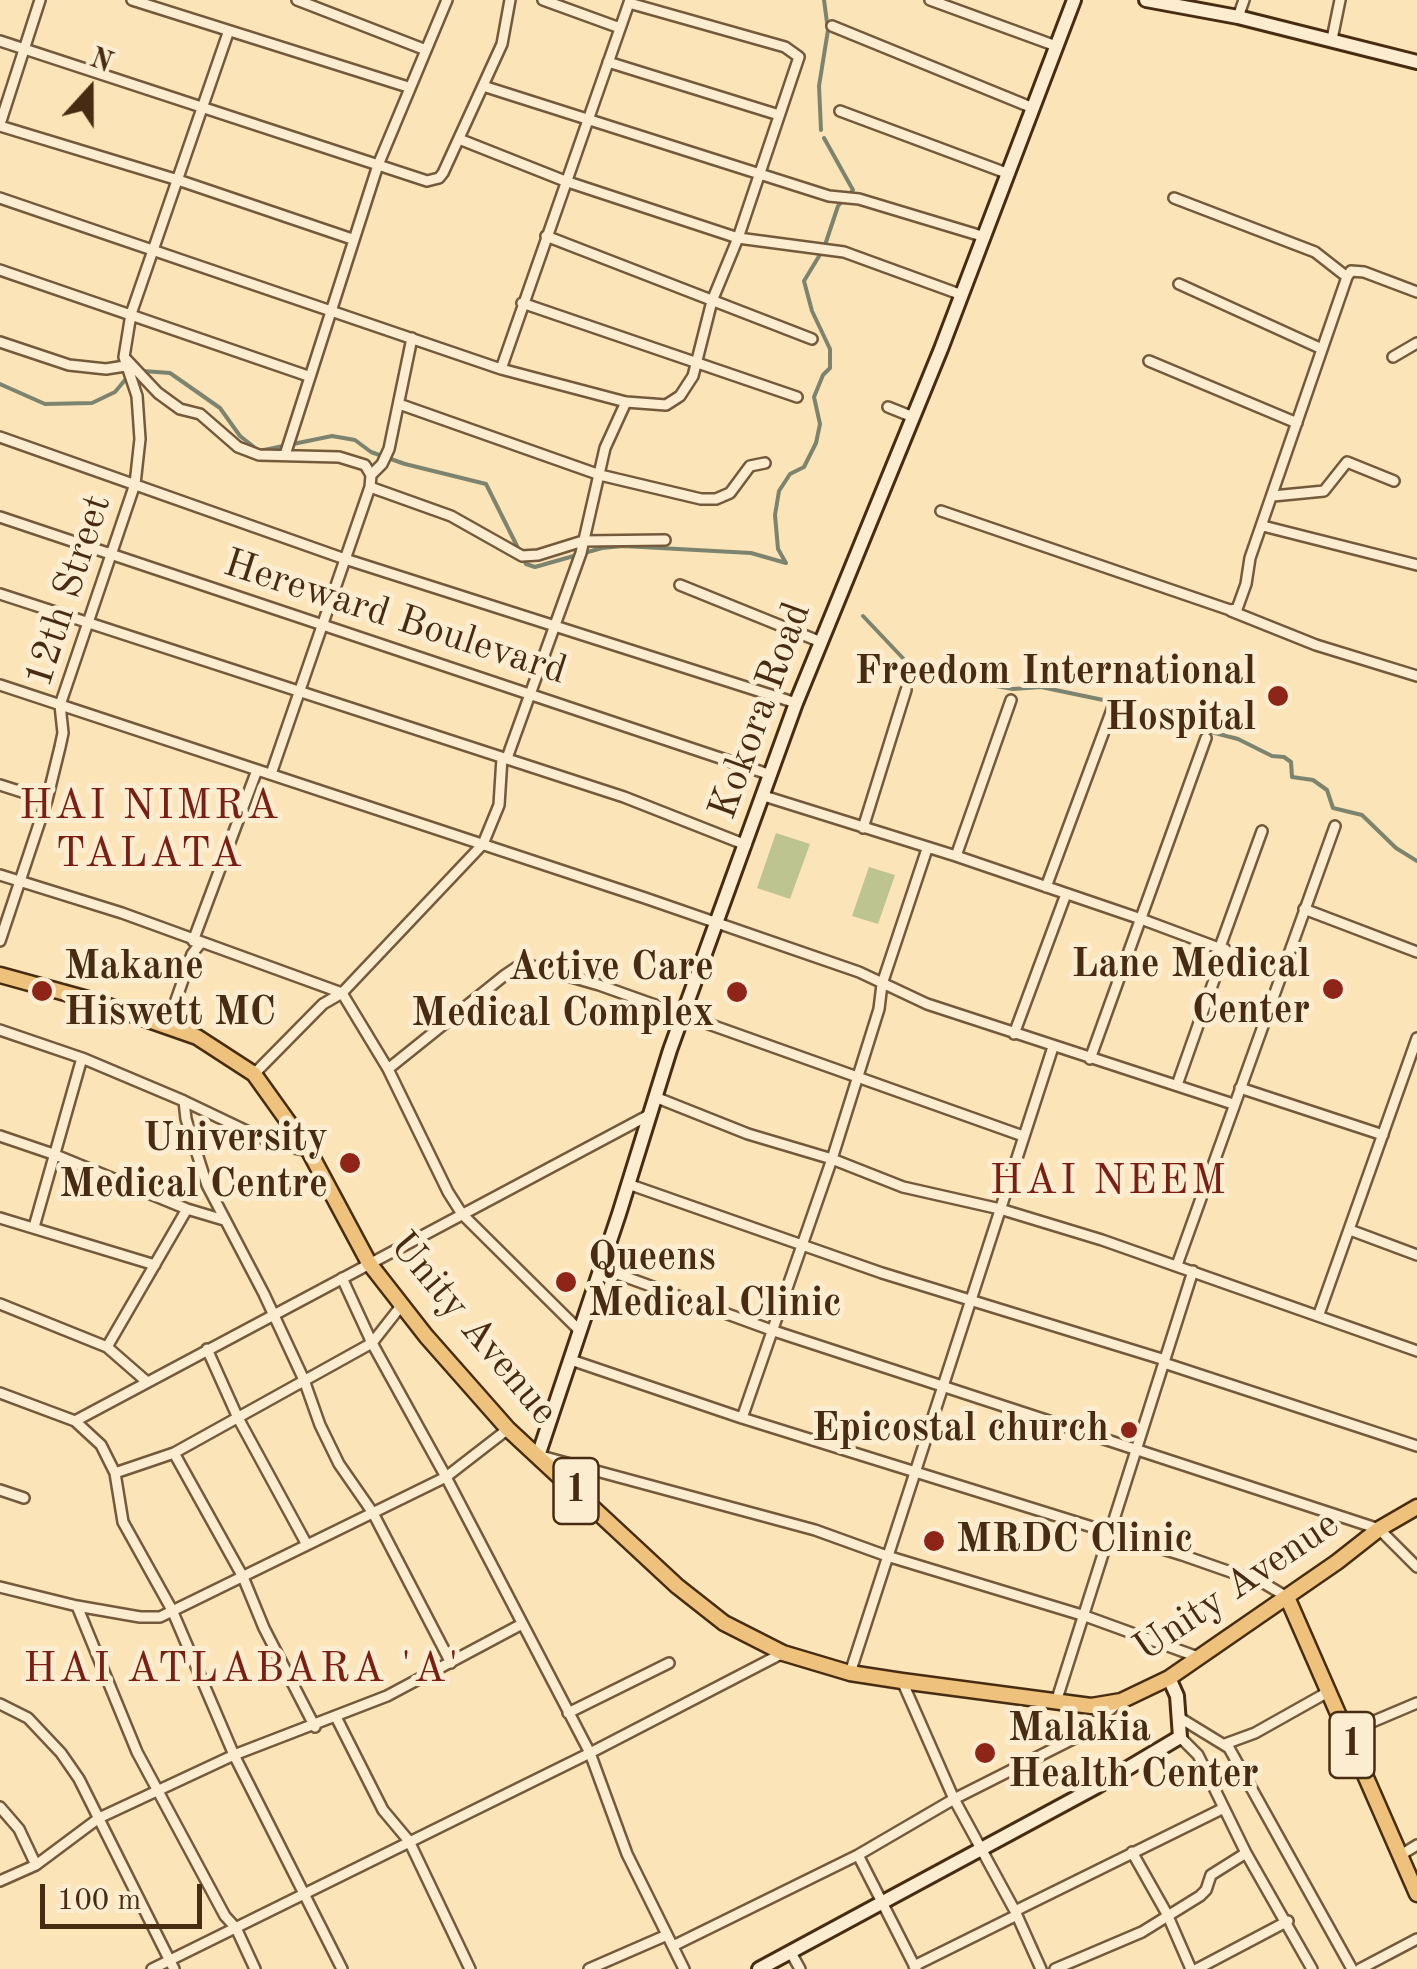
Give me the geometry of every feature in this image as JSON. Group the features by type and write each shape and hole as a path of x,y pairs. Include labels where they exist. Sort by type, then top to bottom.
{"main road":[{"name":"Unity Avenue","path":"0,975 167,1026 218,1048 254,1074 309,1151 369,1263 401,1306 508,1429 692,1598 748,1638 783,1653 850,1673 902,1682 1091,1706 1121,1700 1169,1678 1379,1528 1417,1508"},
{"name":"1","path":"1287,1596 1417,1894"}],"street":[{"path":"40,0 0,125 352,239"},
{"path":"132,0 408,87"},
{"path":"298,0 426,50"},
{"path":"284,456 378,165 447,0"},
{"path":"0,41 419,180 434,180 443,172 505,36 510,0"},
{"path":"543,0 620,28"},
{"path":"930,0 1056,46"},
{"name":"Kokora Road","path":"538,1456 682,1014 796,704 962,296 1074,0"},
{"path":"1146,0 1238,17 1417,62"},
{"path":"1238,17 1244,0"},
{"path":"1332,39 1340,0"},
{"path":"0,198 501,369 626,402 666,405 680,396 697,362 712,301 799,62 796,52 630,1 501,369"},
{"path":"832,26 1033,108"},
{"name":"12th Street","path":"0,941 46,800 63,732 60,705 135,484 140,440 137,396 124,362 131,314 228,33"},
{"path":"608,62 779,115"},
{"path":"483,86 829,196 858,199 985,237"},
{"path":"840,111 1009,174"},
{"path":"459,139 565,181 738,238 844,252 962,296"},
{"path":"1174,198 1315,252 1347,277"},
{"path":"546,236 812,339"},
{"path":"0,270 308,376"},
{"path":"1230,610 1240,606 1250,558 1347,277 1351,272 1364,272 1417,292"},
{"path":"1179,284 1322,348"},
{"path":"522,303 796,397"},
{"path":"271,774 371,475 386,457 412,338"},
{"path":"0,342 69,365 106,369 124,362 158,394 180,409 200,414 238,448 258,454 353,460 365,465 371,475"},
{"path":"1393,358 1417,343"},
{"path":"1150,360 1297,423"},
{"path":"254,1074 323,1004 342,992 483,844 499,805 504,758 584,541 605,448 626,402"},
{"path":"399,404 600,475 701,499 716,499 730,493 750,466 765,463"},
{"path":"888,407 913,417"},
{"path":"0,436 345,559 796,704"},
{"path":"1273,496 1324,491 1347,462 1394,481"},
{"path":"370,487 464,522 522,556 584,541 665,540"},
{"path":"941,511 1230,610 1316,645 1417,676"},
{"name":"Hereward Boulevard","path":"0,518 771,776"},
{"path":"1263,526 1417,565"},
{"path":"680,585 821,642"},
{"path":"0,594 653,807 746,844"},
{"path":"0,686 483,844 859,972 927,1004 1233,1104"},
{"path":"863,828 906,690"},
{"path":"956,856 1011,700"},
{"path":"1046,887 1112,708"},
{"path":"1090,1059 1206,738"},
{"path":"167,1026 256,770"},
{"path":"0,784 46,800"},
{"path":"764,796 956,856 1282,972"},
{"path":"1177,1265 1335,826"},
{"path":"1177,1085 1262,831"},
{"path":"742,1418 832,1159 879,1010 882,984 928,848"},
{"path":"0,875 122,913 342,992 388,1069 462,1214 580,1331"},
{"path":"1014,1034 1066,894"},
{"path":"1304,909 1417,952"},
{"path":"388,1069 516,967 543,968 1024,1136"},
{"path":"0,1030 82,1058 274,1144 309,1151"},
{"path":"1318,1314 1417,1038"},
{"path":"850,1673 1053,1047"},
{"path":"34,1226 82,1058"},
{"path":"1240,1088 1383,1135"},
{"path":"656,1097 748,1134 832,1159 903,1187 1000,1208 1177,1265 1417,1351"},
{"path":"184,1101 194,1149 224,1220 274,1316 339,1464 372,1513 451,1663"},
{"path":"75,1421 649,1115"},
{"path":"0,1136 224,1220"},
{"path":"628,1184 972,1302 1165,1361 1417,1446"},
{"path":"107,1347 187,1209"},
{"path":"0,1218 156,1265"},
{"path":"1350,1230 1417,1254"},
{"path":"601,1268 774,1331 1379,1528 1417,1567"},
{"path":"1056,1702 1193,1271"},
{"path":"342,1278 372,1344 446,1476 590,1753 627,1854 684,1969"},
{"path":"0,1304 107,1347 146,1381"},
{"path":"115,1473 174,1453 372,1344 401,1306"},
{"path":"207,1349 238,1418 306,1543"},
{"path":"571,1360 742,1418 1110,1532 1266,1584 1287,1596"},
{"path":"0,1393 75,1421 101,1445 115,1473 124,1522 172,1610 234,1755 342,1969"},
{"path":"0,1587 77,1606 160,1617 446,1476 508,1429"},
{"path":"174,1453 244,1577 264,1628 314,1726"},
{"path":"538,1456 815,1530 887,1556 1086,1616 1198,1657"},
{"path":"0,1490 24,1498"},
{"path":"77,1606 136,1752 256,1969"},
{"path":"0,1881 36,1865 99,1818 234,1755 336,1717 451,1663 522,1624"},
{"path":"172,1965 236,1928 783,1653"},
{"path":"568,1713 669,1663"},
{"path":"1169,1678 1177,1696 1180,1737 1198,1755 1246,1853 1312,1969"},
{"path":"902,1682 954,1799 1042,1969"},
{"path":"1225,1744 1255,1733 1328,1692"},
{"path":"672,1946 858,1855 954,1799 1077,1737 1121,1700"},
{"path":"1346,1733 1417,1703"},
{"path":"0,1704 28,1718 61,1753 87,1792 172,1965"},
{"path":"336,1717 383,1810 410,1841 470,1969"},
{"path":"1180,1718 1225,1744 1356,1969 1417,1940"},
{"path":"759,1969 1096,1787 1180,1737"},
{"path":"0,1807 19,1829 36,1865"},
{"path":"858,1855 915,1967 1224,1808"},
{"path":"1399,1856 1417,1845"},
{"path":"1132,1852 1167,1914 1189,1968 1288,1921"},
{"path":"1055,1969 1142,1932 1200,1896 1212,1874 1246,1853"},
{"path":"589,1969 667,1935"},
{"path":"790,1952 800,1969"},
{"path":"152,1969 168,1959 172,1965"}],"green space":[{"path":"776,833 810,844 790,899 757,888"},
{"path":"869,867 895,875 878,924 852,916"}],"waterway":[{"path":"821,130 819,86 828,30 824,0"},
{"path":"786,563 778,549 775,515 779,491 790,474 804,467 816,443 820,424 814,397 830,368 830,349 812,311 804,281 824,248 838,206 853,190 824,138"},
{"path":"143,371 170,373 220,408 240,436 259,451 332,436 355,440 371,452 405,464 486,484 526,564 535,567 623,546 751,553 786,563"},
{"path":"0,384 45,404 92,403 115,392 130,374"},
{"path":"863,616 916,672 1013,689 1041,687 1108,701 1238,739 1272,756 1284,757 1291,762 1292,777 1313,780 1327,790 1333,808 1362,815 1396,848 1417,861"}],"place":[{"name":"Freedom International Hospital","path":"1278,696"},
{"name":"Lane Medical Center","path":"1333,989"},
{"name":"Makane Hiswett MC","path":"42,991"},
{"name":"Active Care Medical Complex","path":"737,992"},
{"name":"University Medical Centre","path":"350,1163"},
{"name":"Queens Medical Clinic","path":"566,1282"},
{"name":"Epicostal church","path":"1129,1430"},
{"name":"MRDC Clinic","path":"934,1541"},
{"name":"Malakia Health Center","path":"985,1753"}],"district":[{"name":"HAI NIMRA TALATA","path":"150,831"},
{"name":"HAI NEEM","path":"1109,1182"},
{"name":"HAI ATLABARA 'A'","path":"242,1670"}]}
